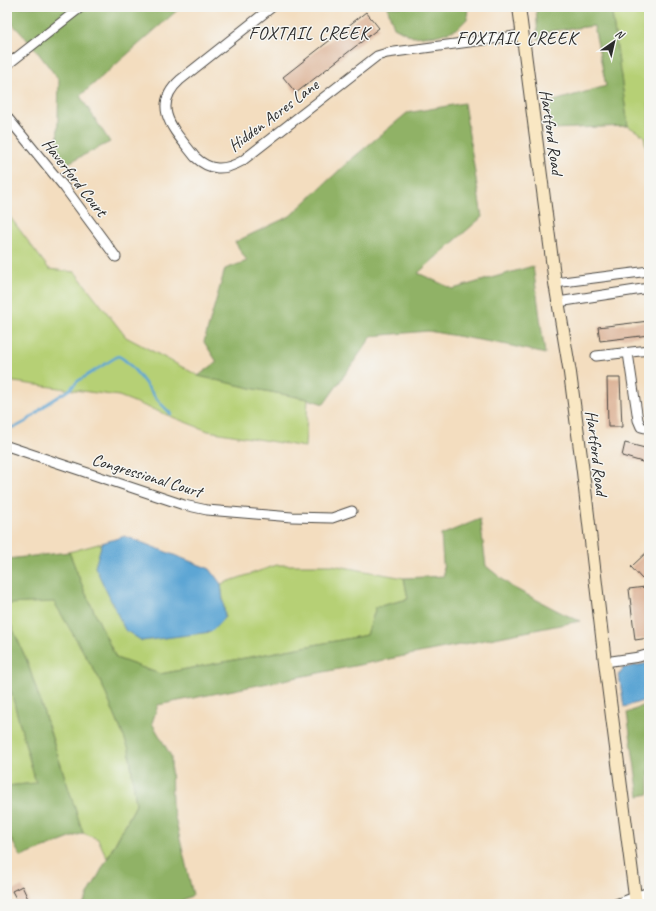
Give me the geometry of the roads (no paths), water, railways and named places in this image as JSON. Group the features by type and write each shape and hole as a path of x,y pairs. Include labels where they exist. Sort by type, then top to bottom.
{"main road":[{"name":"Hartford Road","path":"519,7 555,283 570,373 582,464 605,662 636,900"}],"street":[{"path":"7,65 80,7"},
{"name":"Hidden Acres Lane","path":"272,7 174,85 167,98 166,112 171,126 195,157 212,167 226,168 242,161 377,56 387,53 522,35"},
{"name":"Haverford Court","path":"7,117 65,188 116,257"},
{"path":"555,283 649,271"},
{"path":"558,302 649,288"},
{"path":"596,356 649,350"},
{"path":"628,353 638,420 641,427 649,429"},
{"name":"Congressional Court","path":"7,446 184,505 207,510 292,517 332,518 352,511"},
{"path":"605,662 649,654"},
{"path":"636,900 649,892"},
{"path":"616,904 636,900 649,901"}],"water":[{"path":"125,536 210,569 221,584 225,617 211,632 142,641 125,630 95,567 102,543"},
{"path":"649,663 649,699 624,707 619,675 623,668"}],"waterway":[{"path":"7,431 12,427 16,427 27,421 48,403 69,390 78,381 118,356 133,368 156,398 171,414"}],"district":[{"name":"FOXTAIL CREEK","path":"309,33"},
{"name":"FOXTAIL CREEK","path":"517,38"}]}
